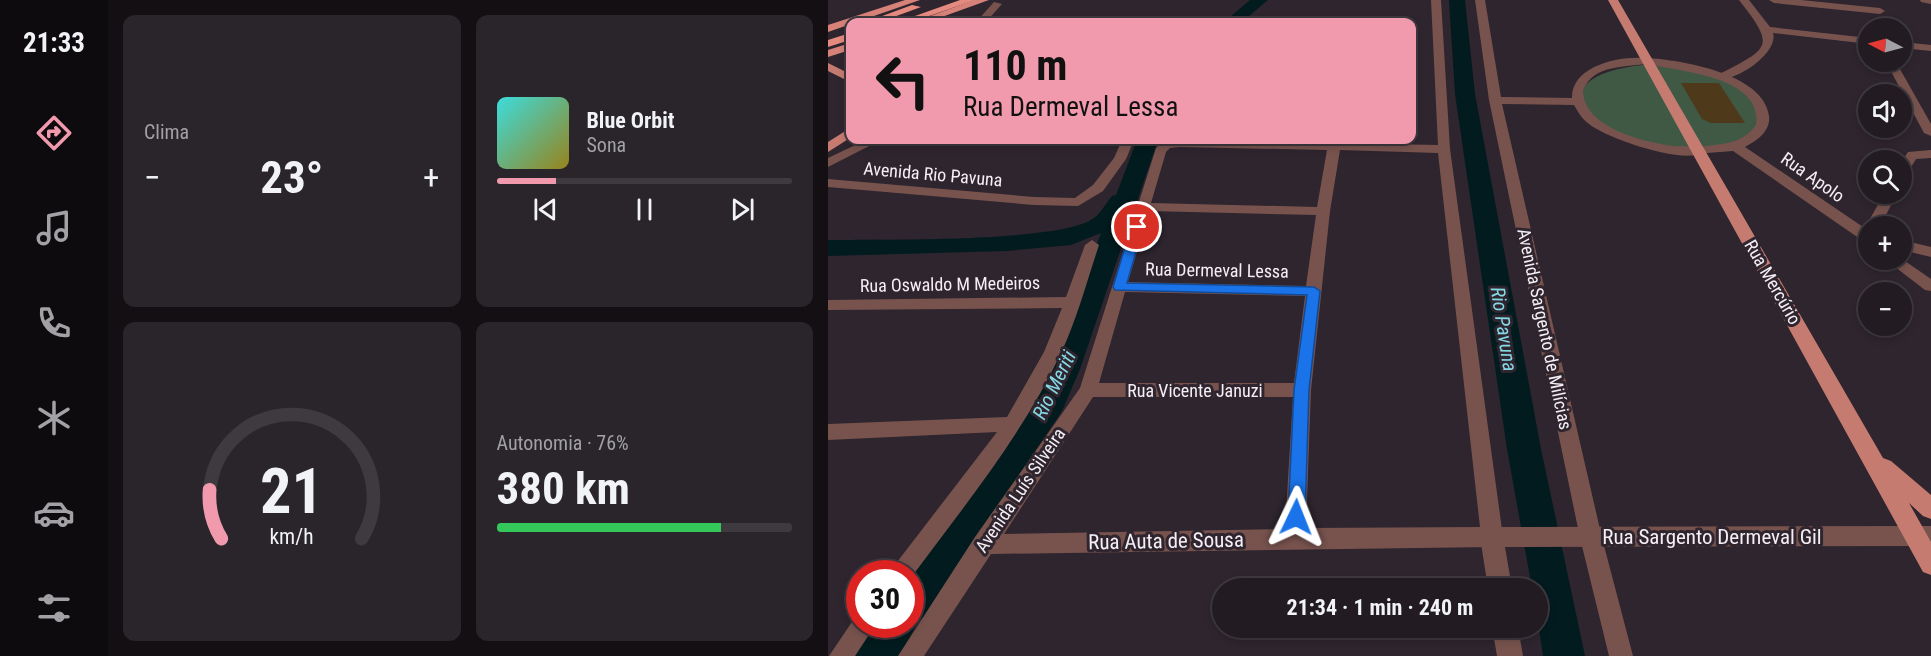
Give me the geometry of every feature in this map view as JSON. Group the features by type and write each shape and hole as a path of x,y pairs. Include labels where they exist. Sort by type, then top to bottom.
{"highway":[{"path":"861,18 915,0"},
{"path":"883,18 938,0"},
{"path":"902,18 956,0"},
{"path":"915,18 970,0"},
{"path":"931,18 984,0"},
{"path":"828,29 846,23"},
{"path":"828,37 846,37"},
{"path":"828,44 846,38"},
{"path":"828,54 846,39"}],"main road":[{"name":"Rua Mercúrio","path":"1613,0 1872,457 1923,536 1931,564"},
{"path":"828,66 846,77"},
{"path":"828,148 846,135"},
{"path":"1872,457 1931,509"}],"street":[{"path":"1436,0 1444,149 1501,537 1500,578"},
{"name":"Avenida Sargento de Milícias","path":"1480,0 1495,100 1586,538 1621,656"},
{"path":"1744,0 1769,30 1858,40"},
{"path":"1774,0 1880,11"},
{"path":"1925,0 1931,1"},
{"path":"985,18 997,4"},
{"path":"1722,77 1759,56 1767,48 1769,30"},
{"path":"1912,46 1931,48"},
{"path":"1647,61 1686,66 1722,77 1754,98 1764,115 1763,124 1758,133 1735,146 1699,151 1645,145 1620,137 1599,126 1585,114 1577,102 1576,93 1579,84 1586,76 1612,65 1647,61"},
{"path":"1896,72 1930,133"},
{"path":"1495,100 1577,102"},
{"path":"828,163 867,144"},
{"name":"Avenida Rio Pavuna","path":"828,183 1034,201 1078,202 1088,197 1111,172 1126,144"},
{"name":"Avenida Luís Silveira","path":"910,656 1088,390 1160,151 1170,144"},
{"name":"Avenida Luís Silveira","path":"1231,144 1334,148"},
{"name":"Rua Apolo","path":"1735,146 1858,228"},
{"path":"1295,538 1302,390 1323,211 1334,148 1444,149"},
{"path":"1912,155 1931,154"},
{"path":"1143,207 1323,211"},
{"path":"912,560 1011,424 1053,352 1092,245"},
{"path":"1912,247 1931,252"},
{"path":"1908,270 1931,286"},
{"name":"Rua Dermeval Lessa","path":"1119,287 1314,291"},
{"name":"Rua Oswaldo M Medeiros","path":"828,305 1072,302"},
{"name":"Rua Vicente Januzi","path":"1088,390 1302,390"},
{"path":"828,432 1011,424"},
{"name":"Rua Sargento Dermeval Gil","path":"1501,537 1923,536"},
{"name":"Rua Auta de Sousa","path":"983,544 1501,537"},
{"path":"841,656 854,638"},
{"path":"1507,638 1510,656"}],"green space":[{"path":"1642,65 1688,69 1732,85 1745,93 1755,104 1760,114 1758,125 1750,135 1740,141 1688,149 1626,136 1602,124 1586,106 1582,96 1585,87 1600,75"}],"building":[{"path":"1681,83 1719,83 1745,123 1711,123 1702,119"}],"waterway":[{"name":"Rio Meriti","path":"1237,18 1260,0"},
{"name":"Rio Pavuna","path":"1457,0 1465,94 1524,449 1564,656"},
{"name":"Rio Meriti","path":"924,584 1046,411 1065,369 1146,144"},
{"path":"828,248 1006,243 1071,237 1103,223 1120,201"},
{"name":"Rio Meriti","path":"875,656 887,638"}],"route":[{"path":"1137,227 1119,287 1314,291 1302,390 1296,517"}]}
